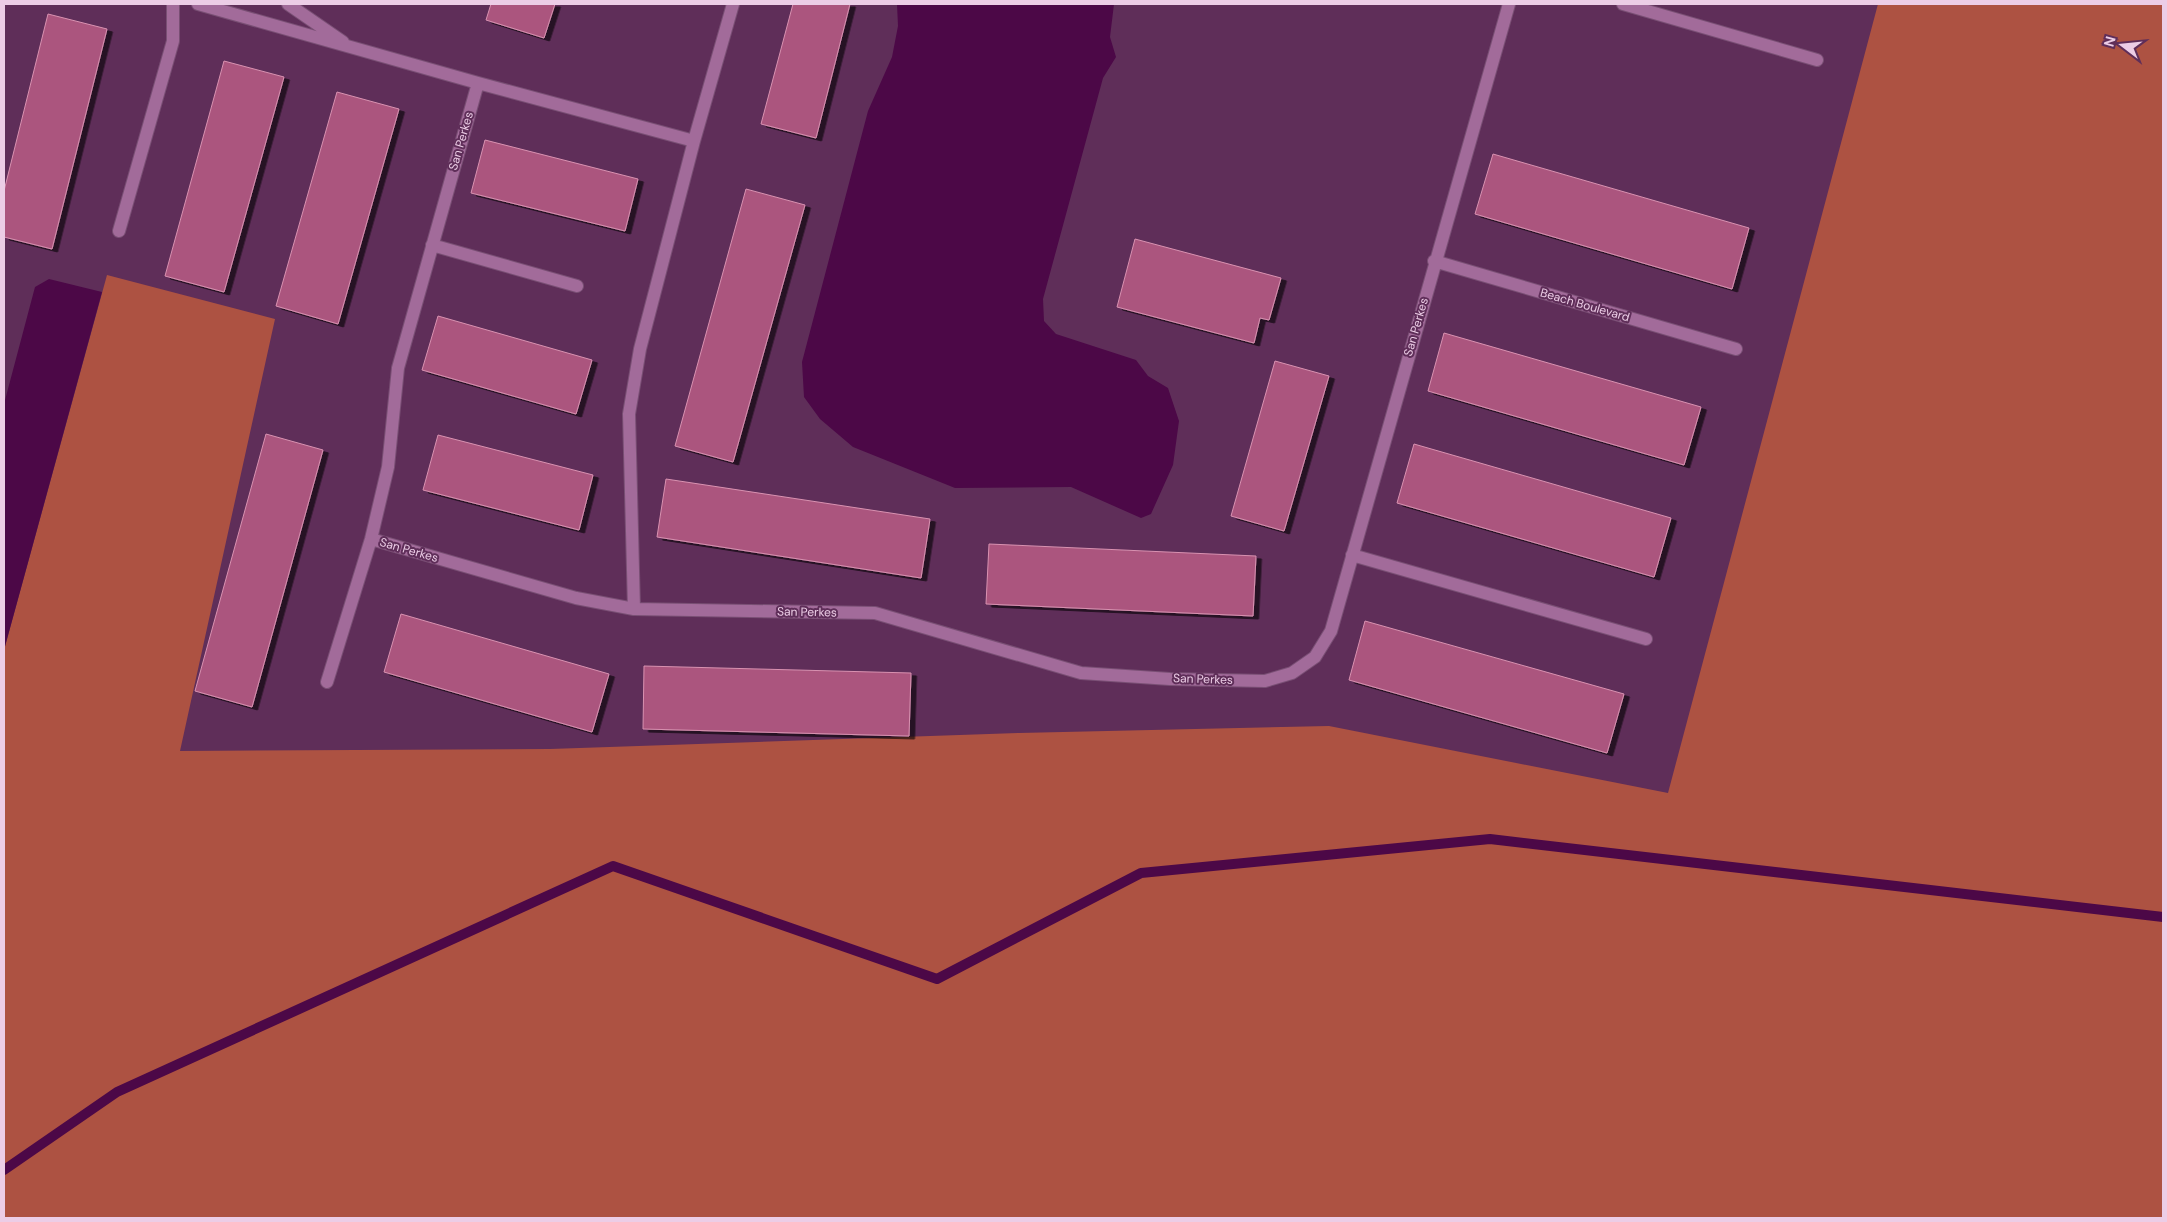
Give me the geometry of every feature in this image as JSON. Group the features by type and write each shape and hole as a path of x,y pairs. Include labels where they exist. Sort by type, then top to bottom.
{"street":[{"path":"118,231 173,41 173,4"},
{"path":"198,4 478,83 694,141"},
{"path":"288,4 351,47"},
{"path":"634,609 628,414 640,349 694,141 733,4"},
{"name":"San Perkes","path":"478,83 398,368 388,467 371,539 576,598 634,609 875,613 1081,673 1170,679 1265,681 1292,673 1315,657 1331,631 1434,261 1509,4"},
{"path":"1623,4 1817,60"},
{"path":"432,245 577,286"},
{"name":"Beach Boulevard","path":"1434,261 1736,349"},
{"path":"327,682 371,539"},
{"path":"1352,556 1646,639"}],"shaded area":[{"path":"897,4 1114,4 1110,37 1116,57 1103,78 1043,299 1044,321 1056,334 1136,360 1148,376 1168,388 1179,421 1173,465 1151,514 1141,518 1071,487 955,488 853,447 820,419 804,397 802,362 868,111 892,57 898,26"},
{"path":"1878,4 2163,4 2163,1218 4,1218 4,650 107,275 275,319 180,751 550,749 1019,733 1329,726 1668,793"},
{"path":"49,279 102,292 4,650 4,404 35,287"}],"building":[{"path":"491,4 555,4 544,38 486,20"},
{"path":"793,4 850,4 816,138 761,124"},
{"path":"48,14 107,29 52,249 4,237 4,191"},
{"path":"224,61 284,77 224,292 165,276"},
{"path":"337,92 399,109 338,324 276,306"},
{"path":"485,140 638,179 625,231 471,193"},
{"path":"1493,154 1749,228 1732,289 1475,214"},
{"path":"746,189 805,205 733,462 675,446"},
{"path":"1135,239 1281,278 1269,320 1260,318 1254,343 1117,307"},
{"path":"438,316 592,360 576,414 422,370"},
{"path":"1444,333 1701,407 1684,465 1428,391"},
{"path":"1275,361 1329,376 1284,531 1231,516"},
{"path":"266,434 323,450 252,707 195,691"},
{"path":"438,435 593,475 579,530 423,490"},
{"path":"1414,444 1671,518 1654,577 1397,503"},
{"path":"666,479 930,519 921,578 657,537"},
{"path":"989,544 1256,556 1253,616 986,604"},
{"path":"401,614 609,674 592,732 384,672"},
{"path":"1365,621 1624,694 1607,753 1349,680"},
{"path":"644,666 911,673 909,736 643,729"}],"waterway":[{"path":"4,1170 117,1092 613,866 937,979 1141,873 1490,839 2163,917"}]}
